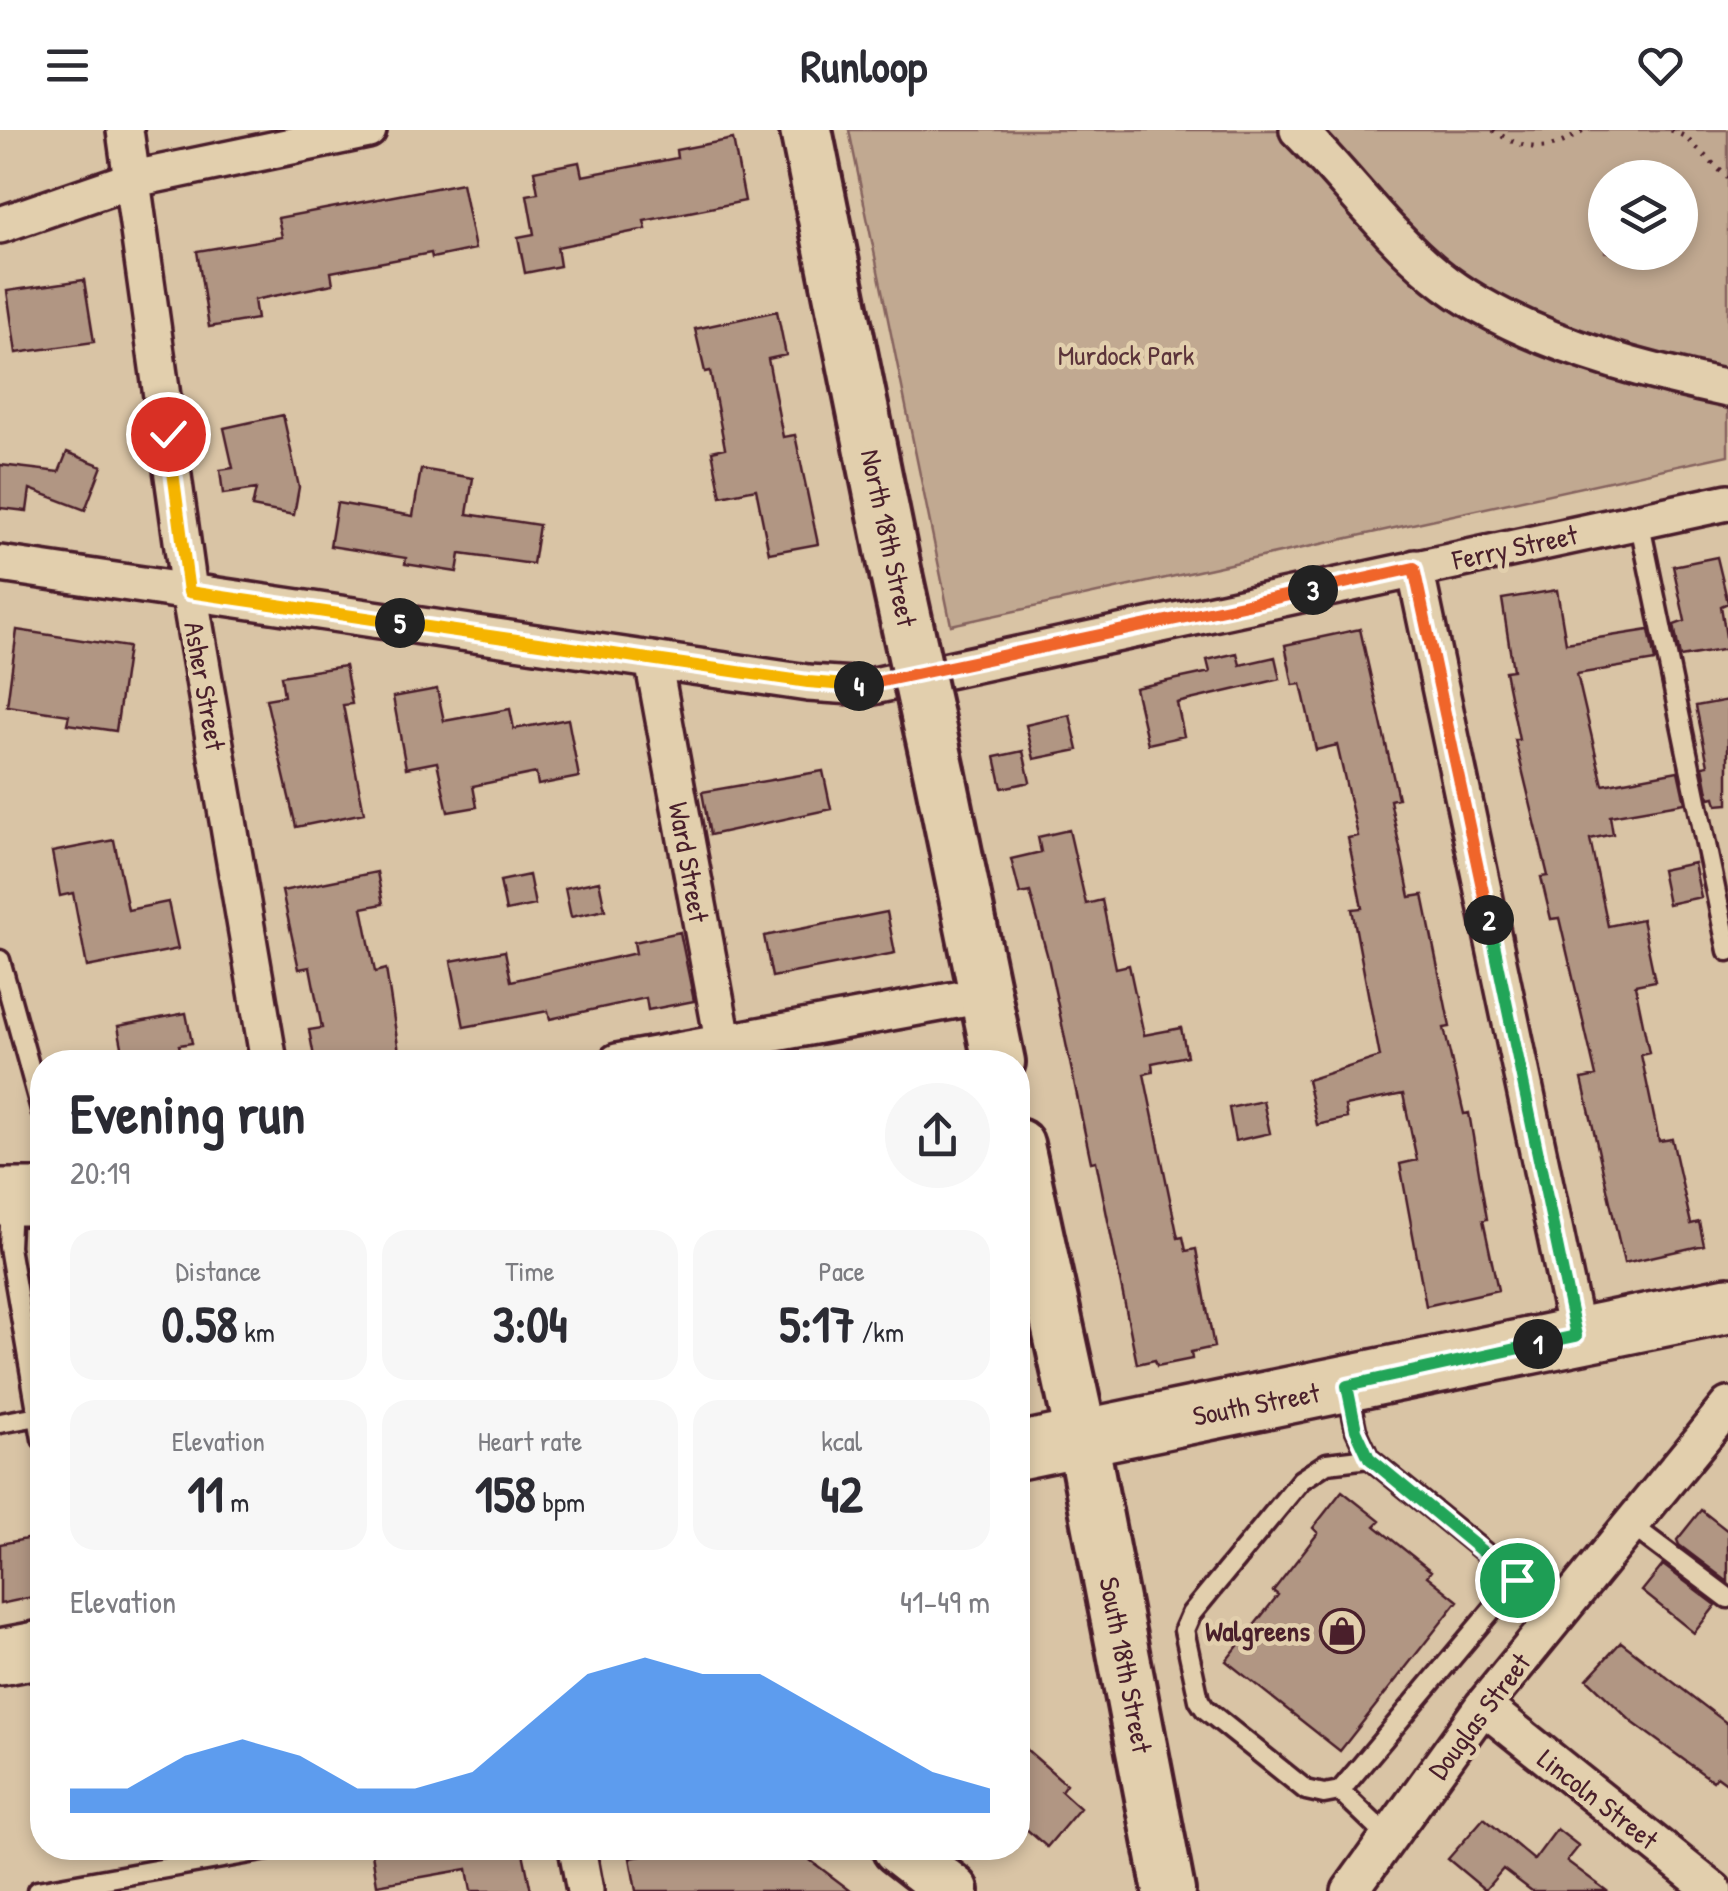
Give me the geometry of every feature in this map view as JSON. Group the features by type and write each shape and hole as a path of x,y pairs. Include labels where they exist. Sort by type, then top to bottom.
{"main road":[{"name":"North 18th Street","path":"806,130 997,1050"},
{"path":"1030,1199 1082,1439"},
{"name":"South Street","path":"1030,1449 1728,1305"},
{"name":"South 18th Street","path":"1082,1439 1164,1885"},
{"path":"0,1657 30,1651"},
{"path":"914,1860 954,1891"}],"street":[{"name":"Asher Street","path":"125,130 189,592 267,1050"},
{"path":"1298,130 1435,274 1471,300 1631,367 1728,389"},
{"path":"0,225 134,179 352,131"},
{"name":"Ferry Street","path":"0,564 808,682 869,687 1728,502"},
{"path":"1414,568 1576,1336"},
{"name":"Ward Street","path":"653,660 725,1050"},
{"path":"734,1050 984,995"},
{"name":"Douglas Street","path":"1350,1891 1483,1706 1728,1406"},
{"name":"Lincoln Street","path":"1483,1706 1714,1891"},
{"path":"582,1860 586,1891"}],"lane":[{"path":"1640,520 1728,951"},
{"path":"0,960 30,1069"},
{"path":"13,1192 9,1247 30,1369"},
{"path":"1347,1386 1356,1430 1369,1458 1559,1614"},
{"path":"0,1423 30,1417"},
{"path":"1369,1458 1327,1463 1300,1480 1191,1614 1184,1630 1199,1700 1205,1709 1306,1790 1340,1792 1517,1580"},
{"path":"1631,1525 1728,1598"},
{"path":"1340,1792 1388,1837"},
{"path":"38,1891 212,1860"}],"path":[{"path":"1493,130 1527,149 1550,146 1583,130"},
{"path":"1671,130 1684,136 1728,178"}],"green space":[{"name":"Murdock Park","path":"849,130 1728,130 1728,455 951,625"}],"building":[{"path":"733,139 745,201 644,221 646,229 557,247 560,266 525,273 518,237 534,234 527,195 538,193 534,171 579,162 582,176 677,158 676,150"},
{"path":"462,183 475,249 331,272 333,284 254,300 257,319 209,327 197,251 282,237 278,218"},
{"path":"84,280 94,342 16,353 7,291"},
{"path":"777,311 786,355 768,359 783,437 795,435 818,544 769,553 756,489 721,496 712,451 725,448 710,371 705,372 695,329"},
{"path":"283,415 299,487 294,515 252,507 256,489 223,494 220,470 233,468 224,428"},
{"path":"67,452 102,466 85,510 30,489 27,511 0,508 0,465 59,472"},
{"path":"421,469 473,478 467,514 539,525 533,564 460,554 457,572 405,564 406,558 330,546 337,503 413,516"},
{"path":"1717,557 1728,603 1721,606 1728,649 1680,657 1674,625 1685,621 1673,566"},
{"path":"1557,590 1566,643 1649,630 1655,661 1577,674 1603,785 1678,771 1685,803 1610,816 1613,834 1590,839 1608,926 1642,919 1655,981 1635,985 1649,1053 1641,1055 1659,1141 1672,1139 1691,1224 1699,1222 1704,1245 1624,1263 1582,1079 1596,1076 1559,918 1551,919 1541,877 1548,876 1515,740 1519,740 1505,671 1513,670 1502,599"},
{"path":"1360,629 1398,798 1390,800 1410,897 1423,895 1450,1027 1444,1028 1464,1114 1469,1113 1487,1219 1483,1220 1498,1290 1426,1306 1400,1164 1417,1160 1403,1094 1345,1106 1347,1118 1317,1125 1307,1080 1380,1057 1352,909 1362,908 1348,838 1358,836 1337,745 1316,750 1301,684 1293,685 1285,645"},
{"path":"17,630 128,647 116,731 67,724 69,715 7,706"},
{"path":"1237,653 1240,665 1275,657 1280,679 1177,703 1184,736 1148,744 1135,688 1210,672 1207,660"},
{"path":"345,666 352,704 343,705 364,813 296,827 266,699 284,696 281,676"},
{"path":"437,689 444,721 510,709 514,729 568,719 579,777 538,785 536,773 473,786 477,807 448,812 437,762 406,768 393,697"},
{"path":"1728,700 1728,804 1717,805 1715,797 1709,798 1703,766 1708,765 1696,706"},
{"path":"1070,715 1078,750 1034,759 1026,725"},
{"path":"1023,751 1030,782 1002,788 995,757"},
{"path":"823,771 831,809 710,835 702,792"},
{"path":"1069,830 1086,904 1102,900 1116,968 1129,965 1144,1035 1181,1028 1187,1056 1152,1063 1153,1072 1144,1074 1178,1238 1183,1237 1186,1251 1196,1249 1214,1347 1191,1352 1192,1359 1157,1366 1155,1360 1137,1364 1096,1161 1091,1162 1048,958 1030,892 1020,894 1011,859 1041,852 1038,837"},
{"path":"114,840 128,910 168,902 178,949 87,967 73,893 60,896 52,852"},
{"path":"1694,863 1701,897 1668,904 1661,870"},
{"path":"377,872 383,904 362,908 375,972 386,969 399,1050 313,1050 309,1030 322,1028 310,967 299,969 282,891"},
{"path":"529,875 535,905 506,911 500,881"},
{"path":"599,881 605,910 571,917 565,888"},
{"path":"887,912 895,953 772,977 764,936"},
{"path":"680,932 694,1001 648,1010 646,998 550,1019 548,1011 464,1027 451,961 505,951 511,981 636,953 634,942"},
{"path":"186,1013 192,1043 179,1045 180,1050 123,1050 118,1026"},
{"path":"1263,1101 1270,1133 1235,1141 1229,1108"},
{"name":"Walgreens","path":"1342,1491 1380,1521 1375,1526 1431,1571 1427,1576 1458,1601 1340,1751 1226,1661 1278,1595 1273,1591 1318,1533 1313,1528"},
{"path":"1701,1510 1728,1531 1728,1582 1677,1540"},
{"path":"30,1538 30,1598 0,1604 0,1544"},
{"path":"1663,1565 1716,1605 1694,1633 1642,1591"},
{"path":"1621,1642 1728,1724 1728,1784 1717,1776 1713,1781 1632,1722 1587,1679"},
{"path":"1030,1752 1066,1784 1061,1791 1080,1808 1047,1847 1030,1832"},
{"path":"1484,1818 1534,1860 1557,1829 1579,1846 1567,1861 1607,1891 1532,1891 1503,1869 1485,1890 1448,1859"},
{"path":"373,1860 525,1860 531,1891 471,1891 467,1869 377,1885"},
{"path":"630,1860 810,1860 851,1891 636,1891"}],"place":[{"name":"Walgreens","path":"1342,1631"}],"route":[{"path":"168,434 189,592 808,682 869,687 1414,568 1576,1336 1347,1386 1356,1430 1369,1458 1517,1580"}]}
